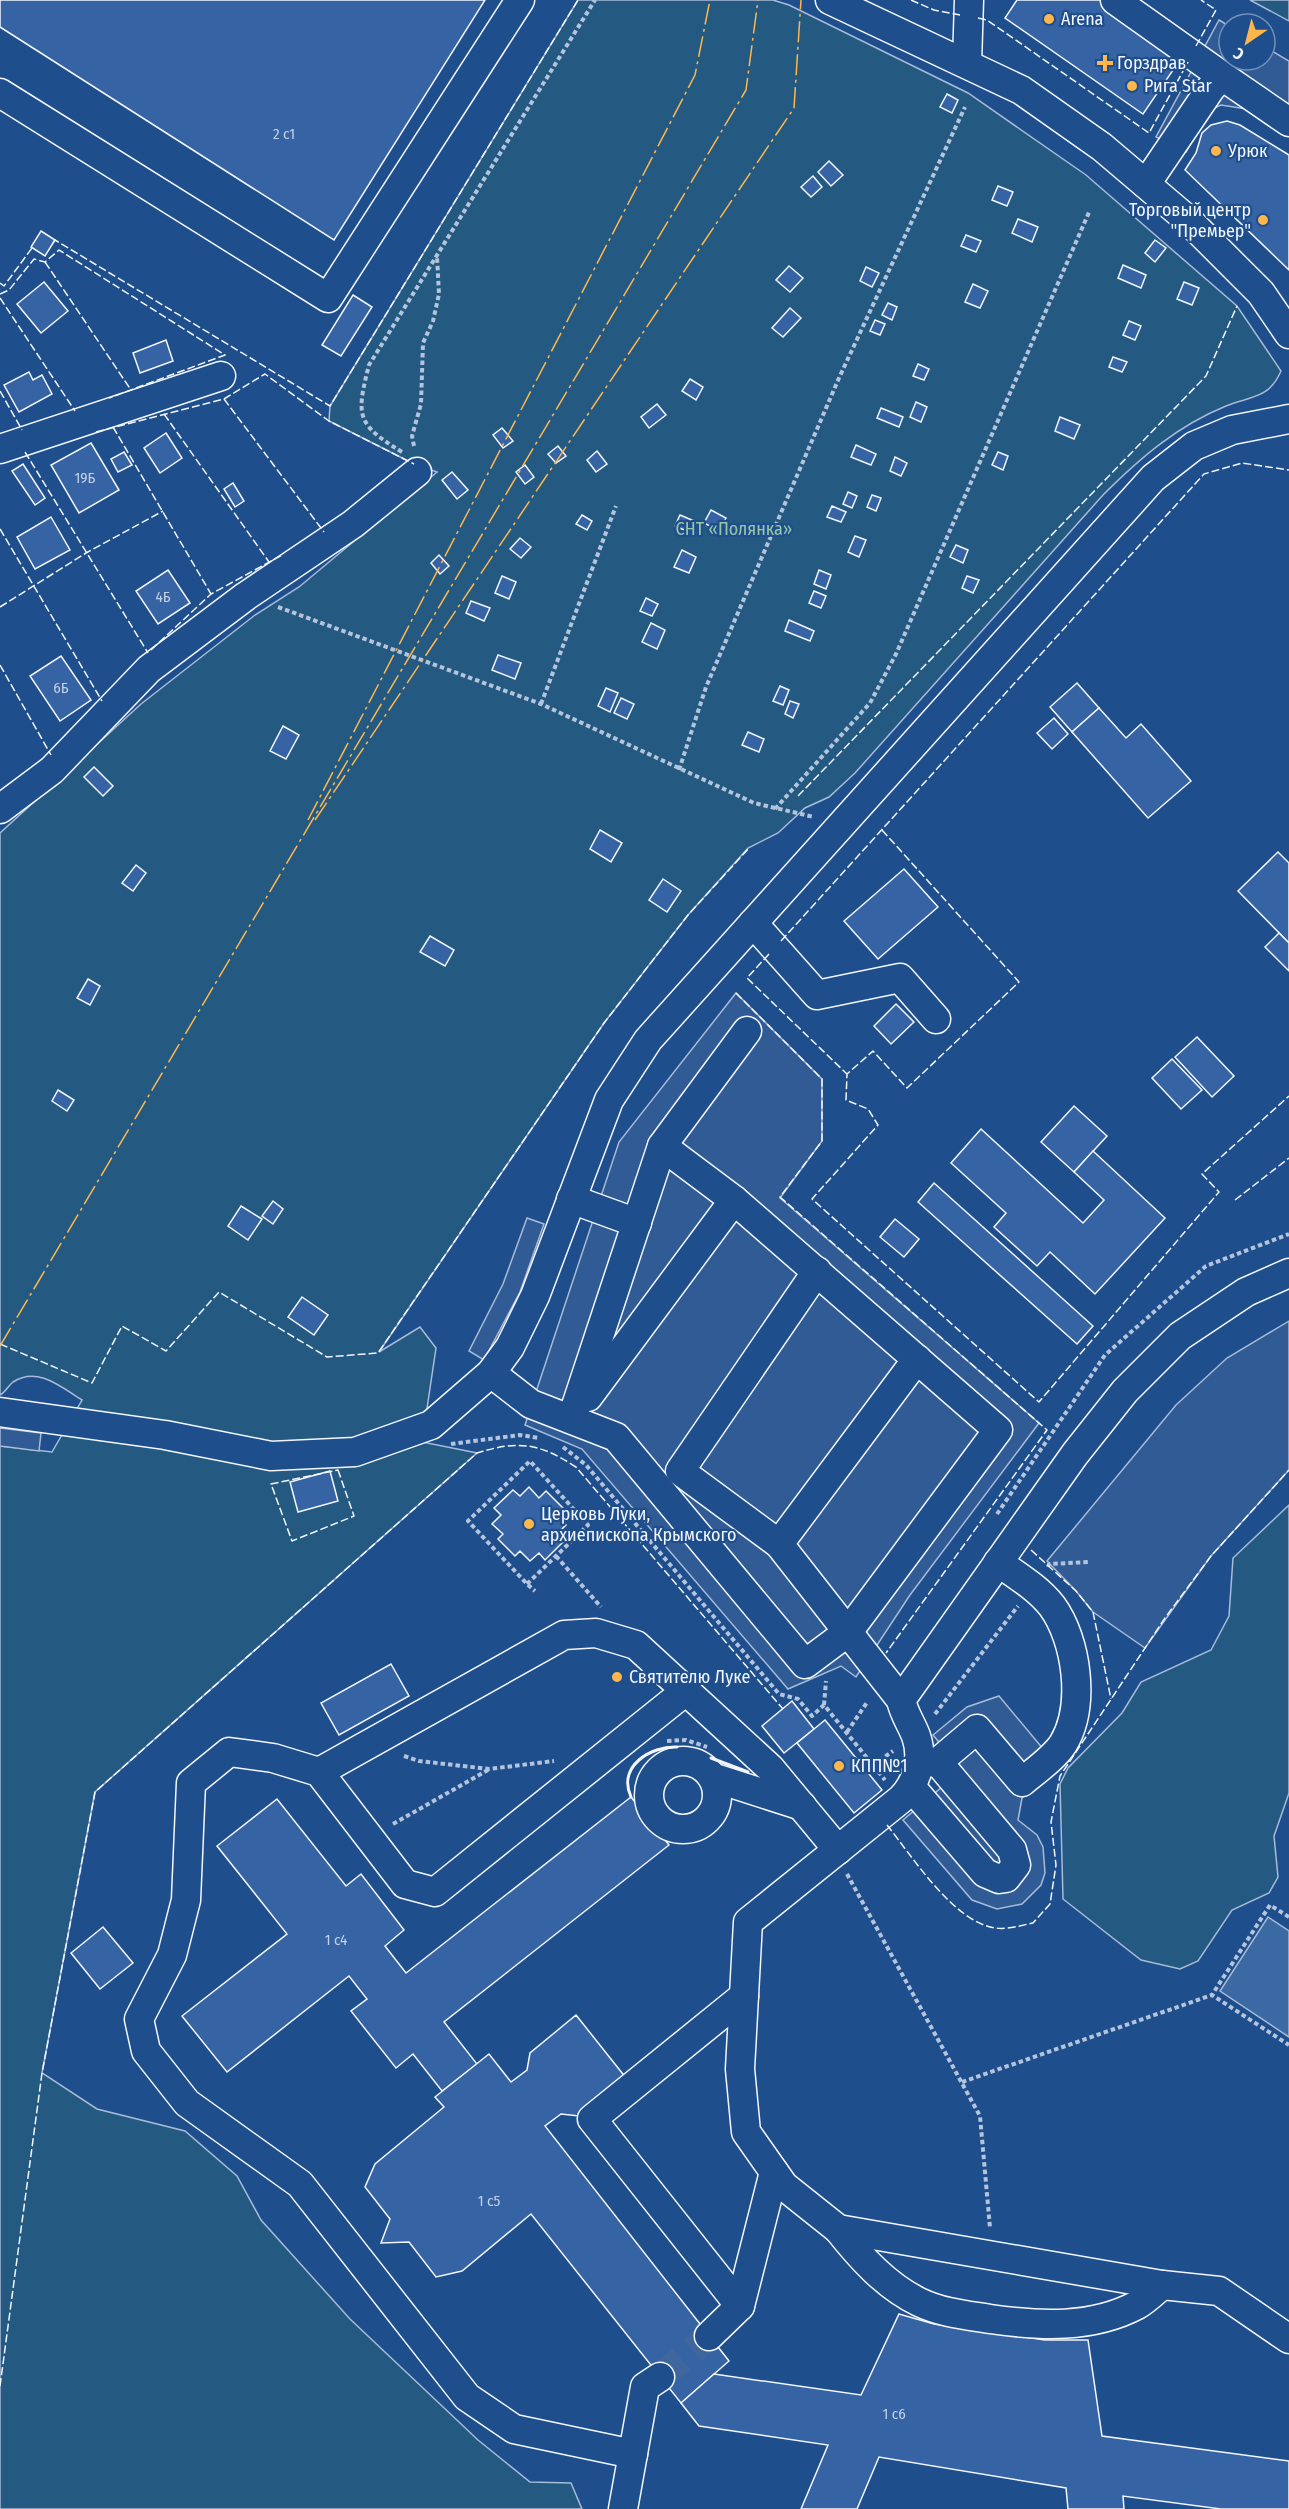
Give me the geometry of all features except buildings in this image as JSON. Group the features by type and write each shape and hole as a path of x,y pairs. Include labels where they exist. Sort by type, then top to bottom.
{"street":[{"path":"0,93 328,298 520,0"},
{"path":"830,0 1021,90 1102,147 1188,220 1261,293 1289,334"},
{"path":"967,63 969,0"},
{"path":"1115,0 1289,122"},
{"path":"1146,184 1222,76"},
{"path":"0,449 221,376"},
{"path":"0,1412 165,1435 271,1456 356,1452 431,1425 491,1373 510,1347 535,1296 609,1100 648,1040 1154,478 1194,446 1233,430 1289,419"},
{"path":"0,809 52,770 149,669 246,596 353,524 418,467"},
{"path":"753,923 817,995 900,978 936,1019"},
{"path":"572,1418 663,1146 747,1031"},
{"path":"616,1437 805,1664 848,1632 998,1430 734,1200 663,1146"},
{"path":"571,1199 637,1223"},
{"path":"572,1418 734,1200"},
{"path":"680,1471 816,1271"},
{"path":"901,1700 1075,1454 1125,1390 1180,1336 1246,1292 1289,1273"},
{"path":"779,1544 917,1359"},
{"path":"491,1373 531,1404 616,1437 680,1471 779,1544 901,1700 904,1716 915,1734 918,1748 917,1778"},
{"path":"998,1562 1051,1605 1066,1630 1073,1651 1076,1677 1074,1710 1063,1743 1022,1782 977,1729 917,1778 837,1852 748,1922 740,2069 746,2132 784,2186 838,2229 861,2259 917,2301 946,2312 1035,2325 1064,2325 1101,2318 1138,2305 1162,2285"},
{"path":"319,1772 564,1635 596,1633 636,1645 687,1690 770,1768 837,1852"},
{"path":"633,2454 514,2429 467,2397 300,2184 186,2103 146,2051 139,2019 172,1955 186,1900 191,1783 229,1752 273,1758 319,1772 405,1884 435,1892 687,1690"},
{"path":"714,1790 758,1792 802,1806"},
{"path":"740,2306 592,2119 744,1996"},
{"path":"709,2336 740,2306 774,2172"},
{"path":"838,2229 1162,2285 1219,2291 1289,2339"},
{"path":"623,2509 645,2387 660,2377"}],"path":[{"path":"418,467 377,436 364,422 361,398 369,365 595,0"},
{"path":"679,770 706,687 830,399 965,107"},
{"path":"775,809 870,703 896,654 1090,210"},
{"path":"418,467 412,436 421,404 423,343 433,321 439,294 437,256"},
{"path":"541,704 616,506"},
{"path":"246,596 541,704 754,803 843,823"},
{"path":"440,1446 520,1435 544,1438"},
{"path":"560,1445 586,1465 779,1694 798,1699 812,1716 824,1705 873,1766 917,1778"},
{"path":"527,1584 588,1525 530,1461 468,1521 527,1584 535,1591"},
{"path":"556,1556 604,1610"},
{"path":"873,1766 932,1718 1049,1564 1088,1562"},
{"path":"369,1837 489,1770"},
{"path":"837,1852 980,2116 993,2256"},
{"path":"962,2082 1212,1995 1270,1905 1289,1917"},
{"path":"1212,1995 1289,2045"}],"green space":[{"name":"СНТ «Полянка»","path":"578,0 773,0 789,5 968,93 1086,175 1237,306 1281,371 1265,392 1226,406 1191,423 1160,444 1131,468 1103,495 855,773 829,797 805,808 778,833 748,848 688,915 604,1023 379,1352 420,1327 436,1348 422,1442 477,1453 95,1792 42,2073 97,2109 185,2131 237,2176 261,2220 350,2319 478,2440 530,2482 571,2483 582,2509 0,2509 0,1446 52,1452 82,1400 58,1384 31,1376 13,1382 0,1395 0,833 141,704 255,615 299,587 437,472 414,464 329,421 330,406"},
{"path":"1250,0 1289,0 1289,21 1277,15 1277,12 1272,12"},
{"path":"1289,1505 1289,1793 1274,1836 1278,1877 1269,1893 1232,1910 1198,1961 1180,1969 1141,1960 1063,1899 1060,1784 1068,1768 1122,1713 1141,1682 1211,1650 1229,1616 1233,1558"}],"shaded area":[{"path":"1217,24 1217,72 1277,72 1277,54 1289,61 1289,132 1253,110 1221,105 1210,110 1186,152 1156,137"},
{"path":"736,993 822,1079 822,1141 780,1198 1039,1423 910,1595 856,1677 841,1666 788,1689 582,1449 525,1425 619,1142"},
{"path":"527,1218 544,1224 520,1292 484,1360 469,1351 503,1284"},
{"path":"1289,1321 1289,1470 1211,1556 1145,1648 1093,1612 1047,1561 1176,1405 1227,1358"},
{"path":"0,1428 41,1433 39,1451 0,1446"},
{"path":"999,1696 1059,1768 1022,1798 1018,1820 1037,1835 1043,1847 1045,1873 1041,1885 1022,1904 997,1909 972,1900 903,1820 962,1770 933,1735 967,1707"},
{"path":"1268,1917 1289,1931 1289,2037 1220,1991"}],"tunnel":[{"path":"660,2377 709,2336"}],"fence":[{"path":"53,243 55,240 330,406 578,0"},
{"path":"911,0 934,10 960,15"},
{"path":"1196,46 1216,10 1201,0"},
{"path":"978,18 987,20 1149,133 1188,62"},
{"path":"0,283 4,286 32,248"},
{"path":"0,294 9,290 34,259 45,262 59,250 225,355 109,398"},
{"path":"45,262 131,390"},
{"path":"0,298 75,411"},
{"path":"798,796 1206,376 1237,306"},
{"path":"96,432 224,399 265,374 329,421 414,464"},
{"path":"0,391 22,430"},
{"path":"224,399 324,532"},
{"path":"164,414 269,562"},
{"path":"113,427 211,594"},
{"path":"25,452 148,653"},
{"path":"781,941 1204,474 1242,463 1289,470"},
{"path":"0,607 86,553 163,511"},
{"path":"0,529 102,701"},
{"path":"151,650 211,594 284,554"},
{"path":"0,665 51,755"},
{"path":"882,830 1019,982 907,1088 873,1051 847,1074 846,1100 868,1109 878,1125 812,1199 1039,1402 1219,1192 1202,1174 1289,1096"},
{"path":"0,1344 92,1383 122,1326 166,1351 219,1292 327,1357 378,1353 604,1023 688,915 749,848"},
{"path":"769,954 747,978 847,1074"},
{"path":"736,993 822,1079 822,1141 780,1197 1047,1430 886,1653"},
{"path":"1235,1200 1289,1158"},
{"path":"0,2386 42,2073 95,1792 477,1453 505,1446 528,1446 551,1453 576,1467 783,1709"},
{"path":"338,1470 354,1516 292,1541 271,1484 338,1470"},
{"path":"887,1825 935,1886 965,1914 980,1923 996,1928 1010,1928 1033,1923 1050,1904 1056,1865 1051,1822 1060,1776 1165,1618 1211,1556 1289,1470"},
{"path":"1031,1550 1076,1591 1093,1612 1111,1699"}],"wall":[{"path":"631,1797 628,1786 629,1776 639,1760 657,1750 677,1747"},
{"path":"711,1758 748,1772"}],"power":[{"path":"308,820 695,75 710,0"},
{"path":"0,1346 746,90 758,0"},
{"path":"315,820 794,108 801,0"}],"place":[{"name":"Arena","path":"1049,19"},
{"name":"Горздрав","path":"1105,63"},
{"name":"Рига Star","path":"1132,86"},
{"name":"Урюк","path":"1216,151"},
{"name":"Торговый центр \"Премьер\"","path":"1263,220"},
{"name":"Церковь Луки, архиепископа Крымского","path":"529,1524"},
{"name":"Святителю Луке","path":"617,1677"},
{"name":"КПП№1","path":"839,1766"}]}
